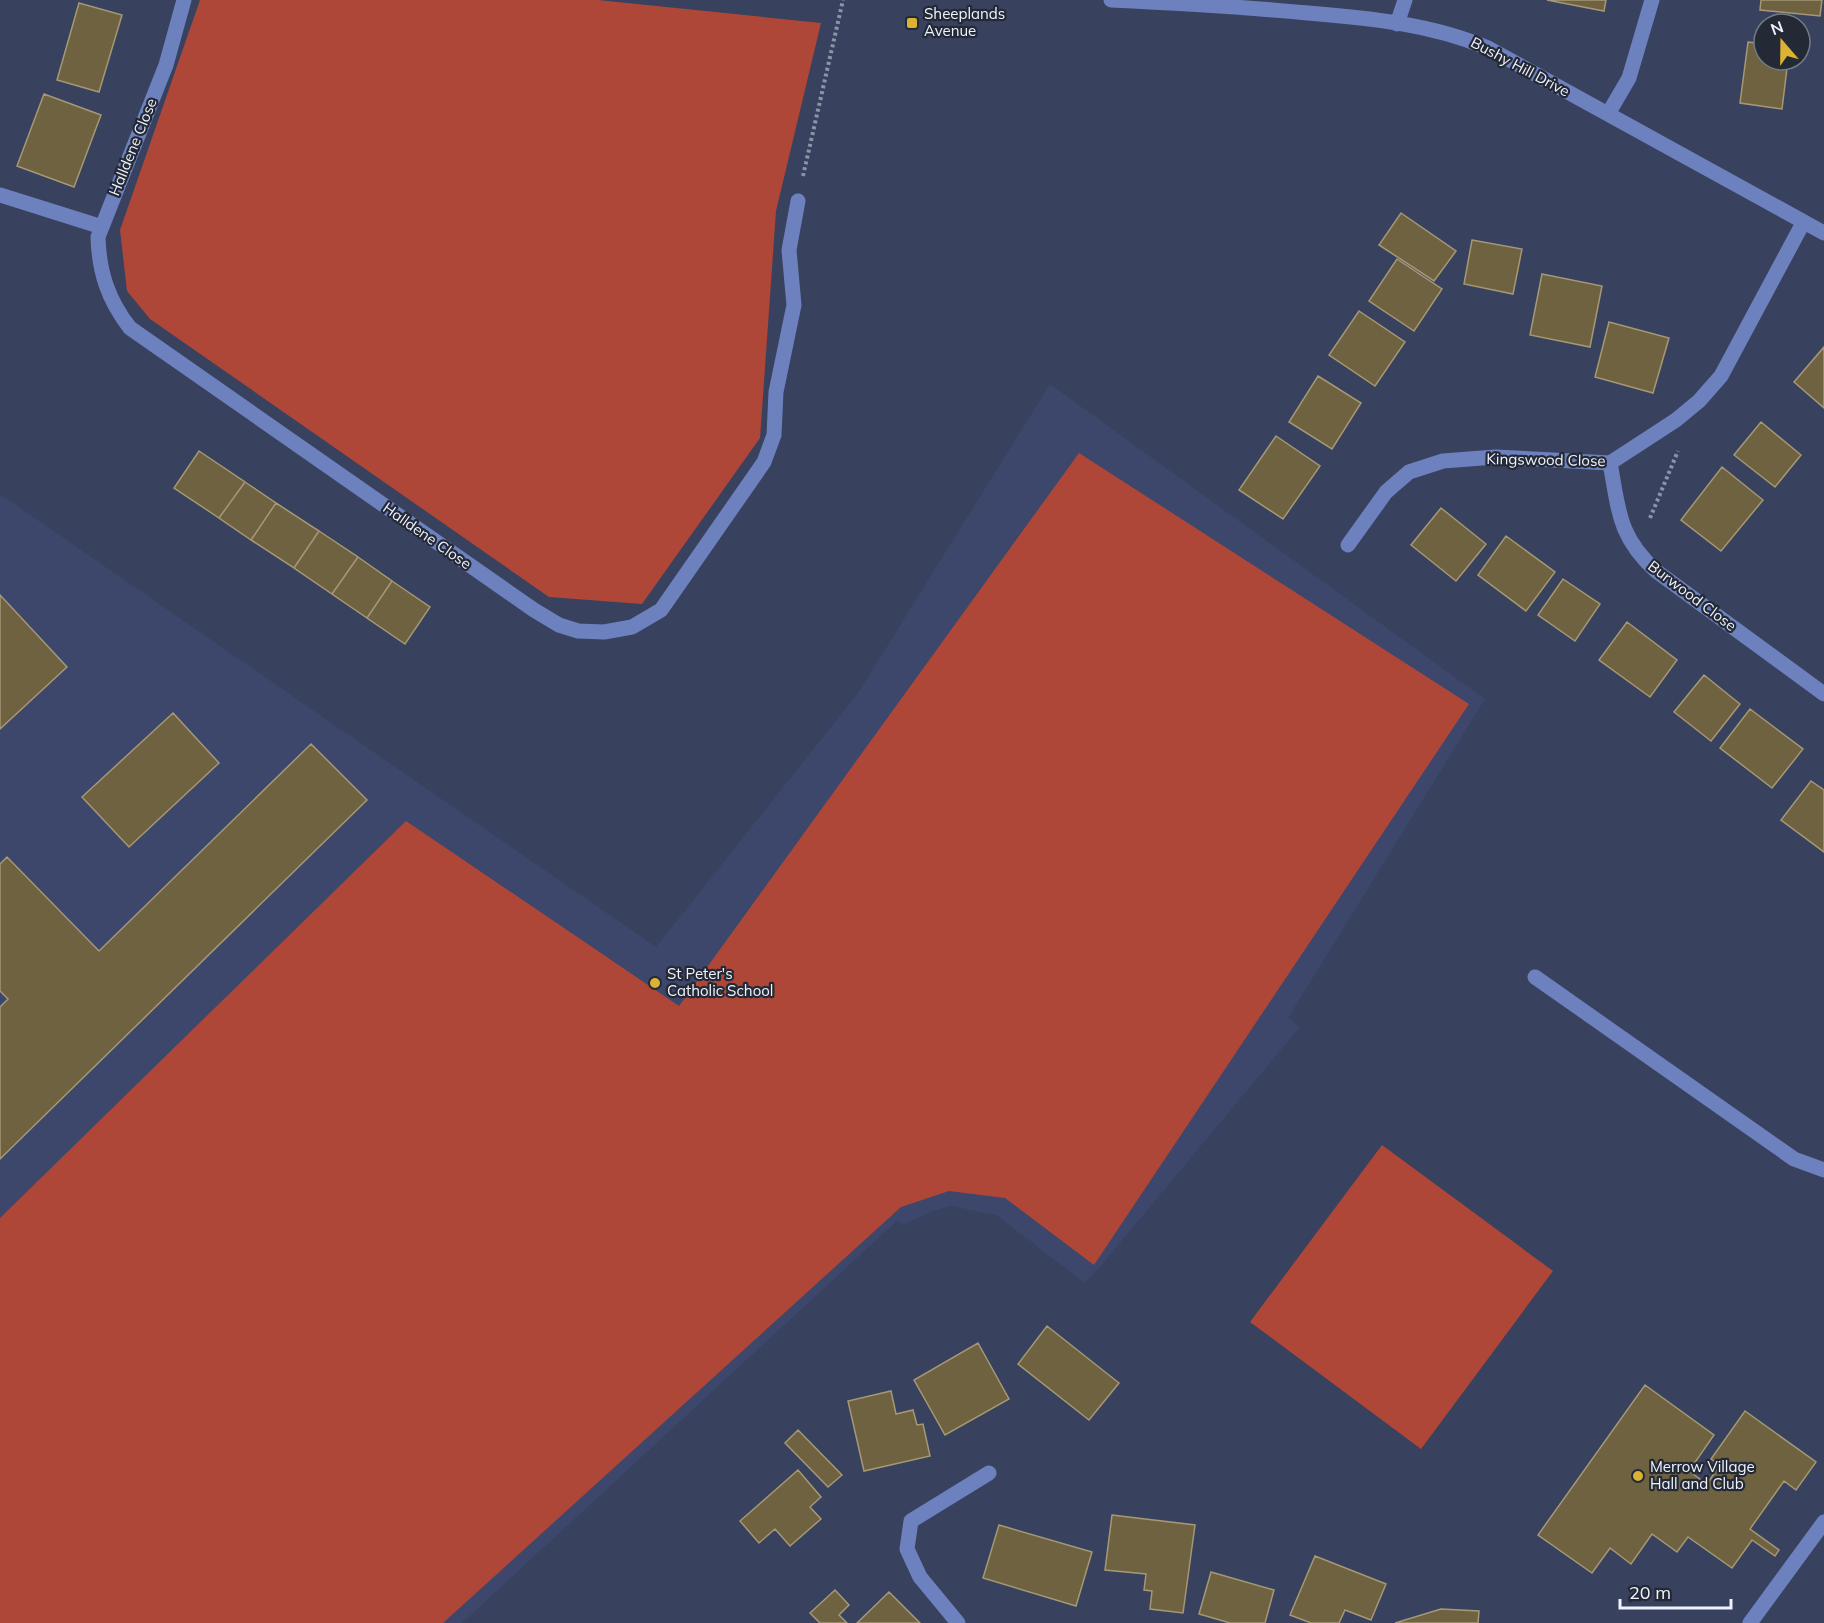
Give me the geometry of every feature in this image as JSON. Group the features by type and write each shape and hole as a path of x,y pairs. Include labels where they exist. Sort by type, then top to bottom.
{"street":[{"name":"Halldene Close","path":"184,0 166,65 98,237 99,260 113,307 130,328 534,610 559,625 578,631 604,632 632,627 661,610 764,462 774,435 776,392 794,305 789,250 798,201"},
{"name":"Bushy Hill Drive","path":"1111,0 1209,2 1344,16 1456,35 1488,48 1824,233"},
{"path":"1397,24 1405,0"},
{"path":"1608,114 1629,78 1652,0"},
{"path":"0,195 102,227"},
{"name":"Kingswood Close","path":"1348,545 1386,492 1409,472 1443,461 1495,457 1610,463 1676,420 1699,401 1721,376 1742,333 1803,223"},
{"name":"Burwood Close","path":"1610,463 1623,527 1636,552 1656,571 1824,694"},
{"path":"1535,977 1794,1159 1824,1170"},
{"path":"958,1623 920,1577 907,1549 911,1521 989,1473"},
{"path":"1750,1623 1824,1522"}],"path":[{"path":"798,201 843,0"},
{"path":"1636,552 1681,444"}],"shaded area":[{"path":"200,0 598,0 821,23 776,211 760,438 642,604 549,597 150,319 127,291 120,230"},
{"name":"St Peter's Catholic School","path":"1050,384 1485,699 1288,1018 1300,1027 1100,1267 1085,1283 996,1215 951,1206 933,1211 902,1225 898,1220 462,1623 0,1623 0,494 656,947 858,693"},
{"name":"St Peter's Catholic School","path":"1079,453 1469,704 1094,1265 1005,1198 949,1191 901,1207 443,1623 0,1623 0,1218 406,821 679,1006"},
{"path":"1382,1145 1553,1271 1421,1449 1250,1322"}],"building":[{"path":"1547,0 1606,0 1604,11"},
{"path":"1761,0 1822,0 1820,16 1812,15 1812,12 1760,10"},
{"path":"79,3 122,15 99,92 57,80"},
{"path":"1748,42 1752,42 1752,72 1787,72 1782,109 1740,103"},
{"path":"44,94 101,115 74,187 17,166"},
{"path":"1401,213 1456,251 1434,281 1379,245"},
{"path":"1472,240 1522,249 1513,294 1464,284"},
{"path":"1397,259 1442,289 1414,331 1369,301"},
{"path":"1542,274 1602,286 1590,347 1530,335"},
{"path":"1359,311 1405,342 1375,386 1329,355"},
{"path":"1609,322 1669,338 1653,393 1595,377"},
{"path":"1824,347 1824,408 1794,382"},
{"path":"1318,376 1361,403 1332,449 1289,422"},
{"path":"1761,422 1801,455 1775,487 1734,455"},
{"path":"1276,436 1320,466 1283,519 1239,490"},
{"path":"199,451 245,482 219,518 174,488"},
{"path":"1722,467 1763,500 1721,551 1681,520"},
{"path":"245,482 276,503 251,540 219,518"},
{"path":"276,503 319,531 294,568 251,540"},
{"path":"1441,508 1486,544 1456,581 1411,545"},
{"path":"319,531 358,557 332,594 294,568"},
{"path":"1506,536 1555,572 1526,611 1478,575"},
{"path":"358,557 392,581 367,618 332,594"},
{"path":"1563,579 1600,604 1575,641 1538,615"},
{"path":"392,581 430,607 405,644 367,618"},
{"path":"0,595 67,667 0,729"},
{"path":"1627,622 1677,660 1650,697 1599,660"},
{"path":"1704,675 1740,704 1711,741 1674,712"},
{"path":"1750,709 1803,749 1772,788 1720,748"},
{"path":"173,713 219,763 129,847 82,797"},
{"path":"311,744 367,800 0,1159 0,1007 8,999 0,991 0,864 7,857 99,951"},
{"path":"1811,781 1824,790 1824,852 1781,820"},
{"path":"1047,1326 1119,1383 1089,1420 1018,1364"},
{"path":"978,1343 1009,1399 945,1435 914,1380"},
{"name":"Merrow Village Hall and Club","path":"1645,1385 1714,1435 1689,1471 1707,1484 1720,1465 1711,1459 1745,1411 1816,1462 1796,1490 1784,1481 1750,1529 1779,1550 1775,1556 1752,1540 1732,1568 1688,1537 1677,1552 1652,1534 1631,1564 1610,1548 1592,1573 1538,1535"},
{"path":"891,1391 896,1414 913,1410 917,1425 923,1424 930,1456 864,1471 848,1401"},
{"path":"798,1430 842,1475 828,1487 785,1443"},
{"path":"798,1470 821,1497 810,1507 821,1519 790,1546 775,1529 759,1543 740,1521"},
{"path":"1112,1515 1195,1525 1183,1613 1150,1609 1152,1591 1144,1590 1146,1574 1105,1570"},
{"path":"999,1525 1092,1552 1076,1606 983,1578"},
{"path":"1315,1556 1386,1584 1371,1620 1345,1610 1339,1623 1311,1623 1290,1615"},
{"path":"1211,1572 1274,1590 1265,1623 1230,1623 1199,1614"},
{"path":"835,1590 849,1605 839,1615 847,1623 820,1623 810,1613"},
{"path":"889,1592 920,1623 857,1623"},
{"path":"1441,1609 1479,1611 1478,1623 1395,1623"}],"place":[{"name":"Sheeplands Avenue","path":"912,23"},
{"name":"St Peter's Catholic School","path":"655,983"},
{"name":"Merrow Village Hall and Club","path":"1638,1476"}]}
